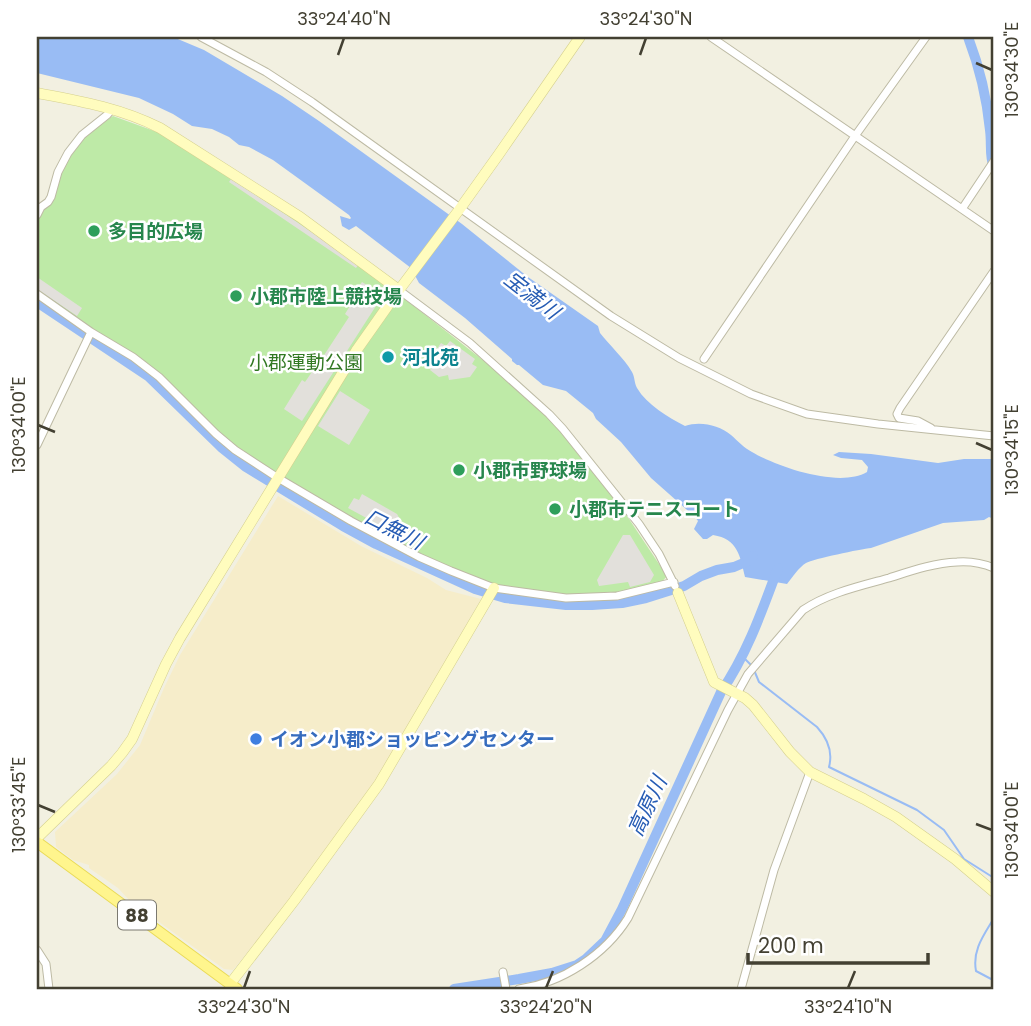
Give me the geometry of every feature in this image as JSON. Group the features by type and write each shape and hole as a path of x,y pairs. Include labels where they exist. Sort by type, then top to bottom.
{"main road":[{"name":"88","path":"37,840 233,987"}],"street":[{"path":"201,37 266,72 312,102 585,298 679,358 751,394 807,414 994,436"},
{"path":"37,840 111,766 132,739 180,638 336,382 580,37"},
{"path":"711,37 994,231"},
{"path":"704,359 855,136 926,37"},
{"path":"37,93 112,109 150,123 300,217 401,287 470,343 549,414 623,503 659,554 674,582 714,682 753,705 790,752 810,772 895,817 955,859 994,892"},
{"path":"37,215 51,197 58,172 68,153 82,135 112,109"},
{"path":"962,209 994,161"},
{"path":"934,430 918,421 899,418 897,414 994,271"},
{"path":"37,294 159,376 226,442 278,478 351,521 491,593 566,598 617,596 674,582"},
{"path":"37,444 90,332"},
{"path":"519,989 555,979 583,964 620,932 736,693 748,674 792,621 813,603 936,564 967,562 994,568"},
{"path":"233,987 379,785 491,593"},
{"path":"741,989 774,870 810,772"},
{"path":"37,950 46,964 49,985"},
{"path":"503,973 506,989"}],"shaded area":[{"path":"231,179 359,264 356,268 229,182"},
{"path":"37,277 82,308 77,316 37,289"},
{"path":"362,282 383,295 302,421 284,409 302,380 305,382 315,369 349,317 345,314"},
{"path":"450,341 475,359 472,364 477,367 470,377 449,380 448,375 439,377 430,370 437,359 432,356 441,343 446,346"},
{"path":"340,391 370,410 349,445 318,426"},
{"path":"362,494 397,514 402,523 396,534 348,508 354,498 359,500"},
{"name":"イオン小郡ショッピングセンター","path":"278,496 361,546 446,590 481,599 375,783 282,910 233,970 224,969 130,901 118,888 89,868 89,865 73,860 56,847 55,832 117,774 140,745 180,655"},
{"path":"623,535 630,535 654,575 650,582 630,587 628,582 599,586 597,580"}],"green space":[{"name":"小郡運動公園","path":"113,116 157,132 286,213 382,281 498,372 556,425 607,486 667,576 661,583 617,593 564,596 486,583 432,561 351,520 241,452 160,375 37,291 37,217 63,165 83,137"}],"water":[{"name":"宝満川","path":"37,37 173,37 204,50 319,121 598,326 600,333 629,367 641,394 672,419 685,426 715,426 764,458 793,470 826,477 841,478 867,472 868,467 862,460 833,455 839,452 938,463 964,459 994,459 994,519 989,517 984,520 943,523 871,548 810,561 801,567 787,584 745,577 733,545 728,540 713,535 703,539 694,529 698,521 695,517 651,478 593,413 566,391 543,385 517,365 465,318 419,283 411,268 356,226 349,230 342,226 340,216 350,219 349,215 273,160 212,129 192,126 139,98 37,73"}],"waterway":[{"path":"968,37 985,95 994,169"},
{"name":"口無川","path":"37,302 148,376 221,447 246,467 376,544 475,589 505,598 566,605 622,603 684,586 701,576 748,561 753,556"},
{"name":"高原川","path":"454,989 552,973 577,965 605,941 721,692 746,647 778,568"},
{"path":"742,656 751,665"},
{"path":"754,670 759,682 821,732 830,751 829,767 917,810 944,830 964,859 994,878"},
{"path":"994,918 980,943 975,963 976,971 994,983"}],"place":[{"name":"多目的広場","path":"94,231"},
{"name":"小郡市陸上競技場","path":"236,296"},
{"name":"河北苑","path":"388,357"},
{"name":"小郡市野球場","path":"459,470"},
{"name":"小郡市テニスコート","path":"555,509"},
{"name":"イオン小郡ショッピングセンター","path":"256,739"}]}
